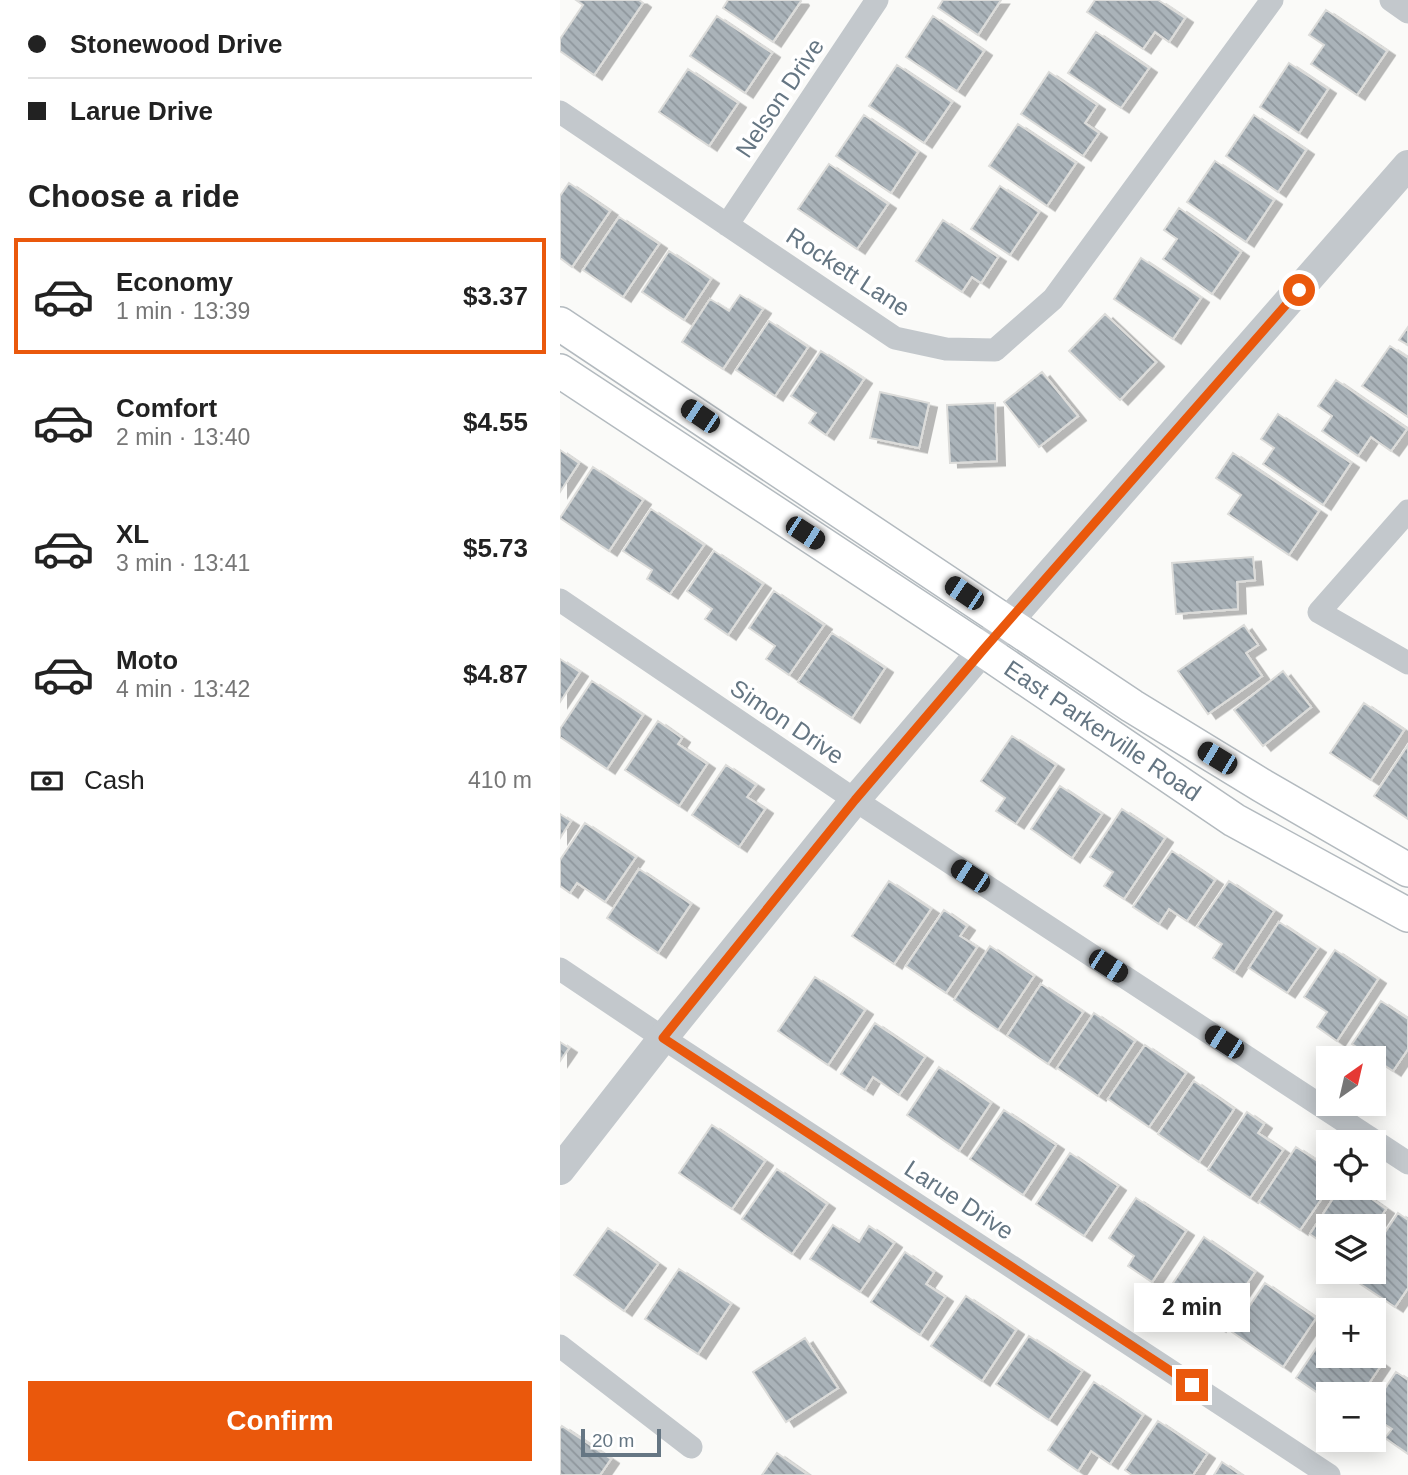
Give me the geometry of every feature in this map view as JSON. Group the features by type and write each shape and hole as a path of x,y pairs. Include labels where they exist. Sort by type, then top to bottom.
{"main road":[{"name":"East Parkerville Road","path":"560,324 1151,718 1408,870"},
{"name":"East Parkerville Road","path":"560,371 983,650 1234,820 1408,915"}],"street":[{"name":"Nelson Drive","path":"727,225 877,0"},
{"name":"Rockett Lane","path":"560,112 895,338 946,349 995,349 1053,299 1272,0"},
{"path":"1391,0 1408,12"},
{"path":"560,1170 855,800 983,650 1408,166"},
{"path":"1408,511 1319,612 1408,663"},
{"name":"Simon Drive","path":"560,600 855,800 1408,1163"},
{"name":"Larue Drive","path":"560,968 1329,1475"},
{"path":"560,1346 691,1447"}],"building":[{"path":"576,0 639,0 643,3 594,75 560,51 560,39 583,5"},
{"path":"728,0 801,1 773,42 723,8"},
{"path":"943,0 1001,0 978,35 938,8"},
{"path":"1095,0 1158,0 1185,18 1169,42 1155,32 1143,49 1087,12"},
{"path":"1326,10 1387,51 1357,95 1311,64 1324,45 1309,35"},
{"path":"717,16 772,53 745,93 690,56"},
{"path":"933,16 984,51 957,91 906,57"},
{"path":"1096,32 1149,68 1121,108 1068,73"},
{"path":"1289,63 1328,89 1299,133 1260,107"},
{"path":"897,65 952,102 924,143 869,106"},
{"path":"688,69 738,103 709,146 659,112"},
{"path":"1049,72 1097,105 1085,123 1099,133 1083,156 1021,114"},
{"path":"864,115 918,152 891,193 836,156"},
{"path":"1254,115 1306,150 1278,192 1226,156"},
{"path":"1018,124 1076,163 1047,206 989,166"},
{"path":"1215,161 1274,200 1246,242 1187,202"},
{"path":"829,164 888,204 857,249 798,209"},
{"path":"569,183 610,211 572,267 560,258 560,196"},
{"path":"1000,186 1039,212 1010,255 971,229"},
{"path":"1179,208 1241,252 1212,294 1163,259 1177,239 1164,230"},
{"path":"619,217 659,244 623,297 583,270"},
{"path":"943,220 998,257 981,283 972,277 962,292 916,261"},
{"path":"669,251 711,279 684,320 642,292"},
{"path":"1141,258 1201,298 1173,339 1114,299"},
{"path":"740,295 763,309 723,369 682,342 710,299 729,311"},
{"path":"1105,314 1156,362 1120,400 1069,351"},
{"path":"769,321 808,347 775,396 736,370"},
{"path":"1408,327 1408,345 1399,340"},
{"path":"1390,346 1408,358 1408,417 1362,386"},
{"path":"821,351 864,379 826,435 809,423 816,413 791,396"},
{"path":"1042,372 1078,416 1039,447 1004,402"},
{"path":"1336,380 1407,429 1391,451 1371,437 1358,456 1322,431 1332,416 1318,406"},
{"path":"880,392 929,403 919,448 870,438"},
{"path":"995,403 997,461 950,463 947,405"},
{"path":"1278,414 1351,463 1323,505 1263,464 1274,448 1261,439"},
{"path":"560,450 579,463 560,492"},
{"path":"1233,453 1319,511 1289,555 1228,514 1241,495 1216,478"},
{"path":"593,467 643,500 609,551 560,518"},
{"path":"651,509 704,545 670,594 647,579 652,570 623,551"},
{"path":"714,551 763,584 728,635 705,619 712,609 687,591"},
{"path":"1253,557 1255,580 1237,582 1238,609 1176,614 1172,563"},
{"path":"774,591 824,625 789,675 766,659 775,646 749,628"},
{"path":"1244,625 1258,645 1246,653 1262,676 1208,714 1178,671"},
{"path":"832,633 885,668 852,718 798,682"},
{"path":"560,659 580,672 560,702"},
{"path":"1283,671 1311,707 1263,746 1234,710"},
{"path":"592,681 643,715 607,769 560,737 560,729"},
{"path":"1364,703 1404,730 1371,780 1330,753"},
{"path":"658,721 682,738 678,744 707,764 679,806 625,770"},
{"path":"1012,736 1056,765 1016,824 996,811 1005,798 981,781"},
{"path":"1408,745 1408,819 1374,796"},
{"path":"726,765 756,785 747,797 765,809 739,847 692,815"},
{"path":"1060,786 1102,814 1072,858 1031,829"},
{"path":"1122,809 1165,838 1124,899 1104,886 1113,872 1090,857"},
{"path":"560,814 571,821 560,838"},
{"path":"585,823 636,857 605,902 577,883 570,893 560,886 560,860"},
{"path":"1172,851 1215,880 1187,921 1169,909 1159,924 1133,907"},
{"path":"639,869 691,904 658,953 607,918"},
{"path":"889,881 931,909 894,964 852,936"},
{"path":"1229,881 1274,911 1234,972 1213,958 1222,944 1197,927"},
{"path":"944,910 967,926 960,936 977,947 946,993 906,966"},
{"path":"1279,922 1318,948 1287,993 1249,968"},
{"path":"990,946 1034,976 998,1030 954,1000"},
{"path":"1335,950 1378,979 1337,1041 1317,1027 1327,1012 1304,997"},
{"path":"815,977 865,1010 828,1065 778,1031"},
{"path":"1041,984 1083,1012 1048,1064 1007,1036"},
{"path":"1381,1001 1408,1019 1408,1049 1393,1071 1386,1066 1386,1046 1352,1044"},
{"path":"1094,1013 1135,1041 1098,1096 1057,1068"},
{"path":"875,1023 925,1057 899,1095 873,1077 865,1090 841,1074"},
{"path":"560,1042 569,1048 560,1061"},
{"path":"1145,1045 1186,1073 1149,1127 1108,1099"},
{"path":"939,1067 991,1103 959,1151 907,1115"},
{"path":"1194,1081 1234,1109 1199,1162 1158,1134"},
{"path":"1004,1110 1056,1145 1023,1195 970,1159"},
{"path":"1247,1112 1264,1124 1258,1133 1283,1150 1250,1198 1208,1170"},
{"path":"712,1125 765,1161 732,1209 679,1173"},
{"path":"1296,1147 1316,1160 1316,1200 1321,1200 1300,1230 1259,1202"},
{"path":"1070,1153 1118,1186 1084,1236 1036,1204"},
{"path":"777,1169 827,1204 792,1254 742,1219"},
{"path":"1136,1198 1186,1231 1152,1282 1128,1266 1134,1256 1109,1238"},
{"path":"1332,1200 1373,1200 1386,1209 1383,1214 1323,1214"},
{"path":"1398,1213 1408,1220 1408,1288 1395,1307 1386,1301 1386,1298 1382,1298 1360,1284 1386,1284 1386,1231"},
{"path":"833,1225 859,1242 869,1226 894,1243 860,1292 810,1259"},
{"path":"1316,1225 1316,1238 1310,1234"},
{"path":"608,1228 658,1264 624,1311 574,1275"},
{"path":"1204,1237 1255,1272 1218,1327 1167,1292"},
{"path":"905,1252 934,1272 926,1284 945,1297 920,1335 871,1302"},
{"path":"679,1269 731,1304 698,1354 645,1319"},
{"path":"1265,1283 1316,1318 1283,1367 1232,1332"},
{"path":"966,1296 1016,1330 982,1381 931,1346"},
{"path":"1029,1336 1082,1371 1049,1420 996,1384"},
{"path":"805,1338 838,1388 786,1422 753,1372"},
{"path":"1316,1349 1316,1368 1379,1368 1370,1382 1316,1382 1316,1392 1296,1378"},
{"path":"1396,1372 1408,1380 1408,1454 1386,1439 1392,1429 1386,1425 1386,1387"},
{"path":"1094,1382 1143,1415 1110,1464 1091,1451 1078,1471 1048,1450"},
{"path":"1158,1421 1207,1454 1193,1475 1132,1475 1125,1470"},
{"path":"562,1426 611,1459 600,1475 560,1475"},
{"path":"777,1453 808,1475 762,1475"},
{"path":"1222,1462 1241,1475 1214,1475"}],"route":[{"path":"1192,1385 663,1038 855,800 1299,290"}]}
